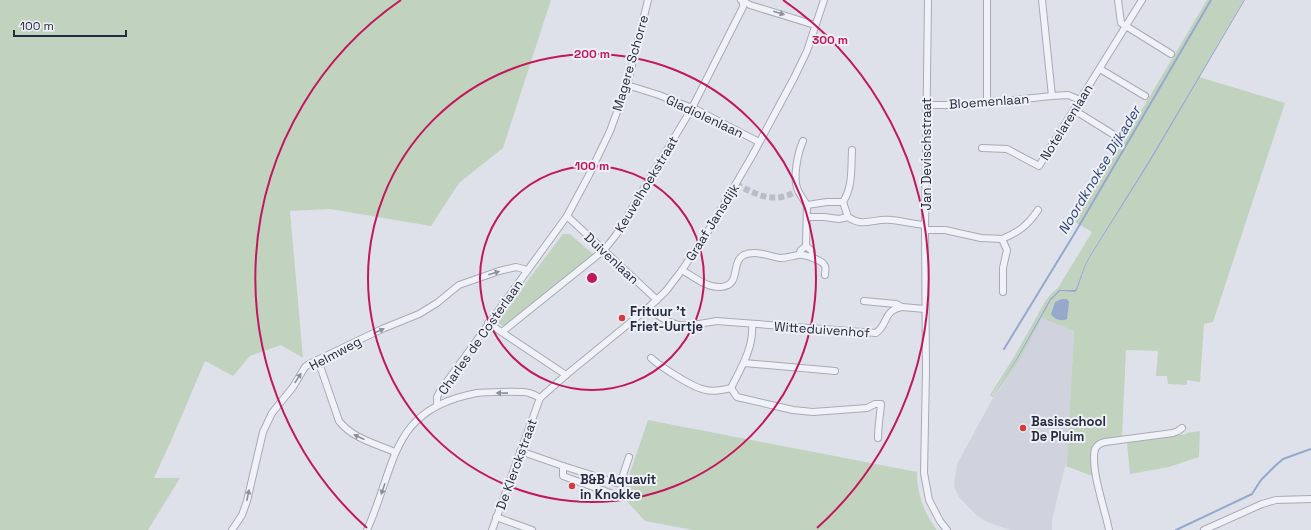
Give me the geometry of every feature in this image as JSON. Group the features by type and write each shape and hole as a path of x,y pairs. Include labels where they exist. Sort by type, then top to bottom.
{"street":[{"name":"Magere Schorre","path":"527,270 567,216 608,135 627,85 648,0"},
{"path":"742,0 750,5 815,24"},
{"name":"Keuvelhoekstraat","path":"502,332 604,250 616,235 692,108 743,7 742,0"},
{"name":"Graaf Jansdijk","path":"540,398 657,300 682,270 708,233 798,70 824,0"},
{"name":"Jan Devischstraat","path":"928,0 924,473 929,500 940,521 947,530"},
{"path":"987,0 988,102"},
{"path":"1042,0 1052,96"},
{"path":"1118,0 1121,23 1171,54"},
{"name":"Notelarenlaan","path":"982,148 1007,149 1039,166 1142,0"},
{"path":"1100,69 1145,96"},
{"name":"Gladiolenlaan","path":"627,85 659,95 692,108 759,142"},
{"name":"Bloemenlaan","path":"926,105 966,104 1068,95 1080,100"},
{"path":"1074,110 1119,138"},
{"path":"799,254 806,246 808,217 808,205 798,190 796,184 799,152 803,141"},
{"path":"852,150 850,190 843,202 848,217 858,223 885,220 925,228 945,230 981,238 1002,239 1025,227 1038,210"},
{"path":"808,205 827,202 843,202"},
{"name":"Duivenlaan","path":"567,216 657,300"},
{"path":"808,217 839,219 848,217"},
{"path":"1002,239 1007,250 1003,268 1003,292"},
{"path":"806,246 812,251 812,257"},
{"path":"682,270 708,285 719,287 727,285 732,281 737,264 740,258 745,255 761,254 785,258 799,254 812,257 824,263 825,275"},
{"name":"Helmweg","path":"232,530 242,515 247,501 262,432 265,425 272,412 293,387 305,367 382,329 419,314 459,285 499,271 516,268 527,270"},
{"name":"Charles de Costerlaan","path":"438,406 440,391 527,270"},
{"path":"864,300 896,304 902,307 925,309"},
{"name":"Witteduivenhof","path":"648,308 662,319 677,326 690,326 716,321 876,333 882,328 885,318 890,311 895,308 902,307"},
{"path":"488,323 566,375"},
{"path":"731,388 744,363 750,347 752,324"},
{"path":"652,358 666,370 700,389 712,391 731,388"},
{"path":"318,360 339,421 343,426 354,435 395,452"},
{"path":"744,363 835,371"},
{"path":"731,388 737,397 793,410 813,412 867,408 875,404 881,404 878,438"},
{"path":"367,530 374,515 395,452 406,432 422,415 438,406 471,394 486,392 528,392 540,398"},
{"name":"De Klerckstraat","path":"492,530 540,398"},
{"path":"1109,530 1096,472 1095,456 1097,446 1104,442 1178,432 1182,428"},
{"path":"520,450 563,466 620,484 629,457"},
{"path":"563,466 563,476 614,494"},
{"path":"1204,530 1262,504 1276,500 1311,499"},
{"path":"496,517 532,530"}],"shaded area":[{"name":"Basisschool De Pluim","path":"1042,317 1074,331 1067,458 1052,520 1052,530 1010,530 987,522 976,515 959,497 954,486 957,464 993,398 1019,361"}],"green space":[{"path":"0,0 551,0 503,148 459,183 431,226 330,209 290,211 303,358 281,345 250,356 233,376 205,361 154,478 180,478 148,530 0,530"},
{"path":"1207,0 1244,0 1147,164 1089,257 1076,289 1059,290 1050,299 1017,358 992,395 1018,358 1051,300 1059,291 1074,292 1077,290 1090,257 1148,165 1199,77 1285,103 1213,322 1204,324 1200,382 1187,380 1187,385 1168,384 1167,376 1156,376 1158,351 1126,350 1122,436 1103,440 1092,445 1092,476 1066,466 1074,331 1042,318 1019,361 993,397 990,395 1014,357 1046,300 1058,288 1092,232 1075,222"},
{"path":"563,234 570,234 594,255 511,322 502,326 497,321"},
{"path":"648,420 917,472 918,488 922,503 928,517 937,530 693,530 645,521 622,496"},
{"path":"1200,431 1199,457 1169,467 1130,474 1127,443"}],"water":[{"path":"1244,0 1148,165 1090,257 1077,290 1075,292 1060,291 1051,300 1018,358 993,395 1017,358 1050,299 1059,290 1076,289 1089,257 1147,164"},
{"path":"1062,299 1067,299 1069,302 1067,319 1060,320 1056,319 1051,314 1055,302"}],"waterway":[{"name":"Noordknokse Dijkader","path":"1004,349 1076,231 1211,0"},
{"path":"1176,530 1252,494 1261,480 1283,459 1311,449"}],"tunnel":[{"path":"736,184 759,195 774,198 782,197 798,190"}],"place":[{"name":"Frituur 't Friet-Uurtje","path":"622,318"},
{"name":"Basisschool De Pluim","path":"1023,428"},
{"name":"B&B Aquavit in Knokke","path":"572,486"}]}
